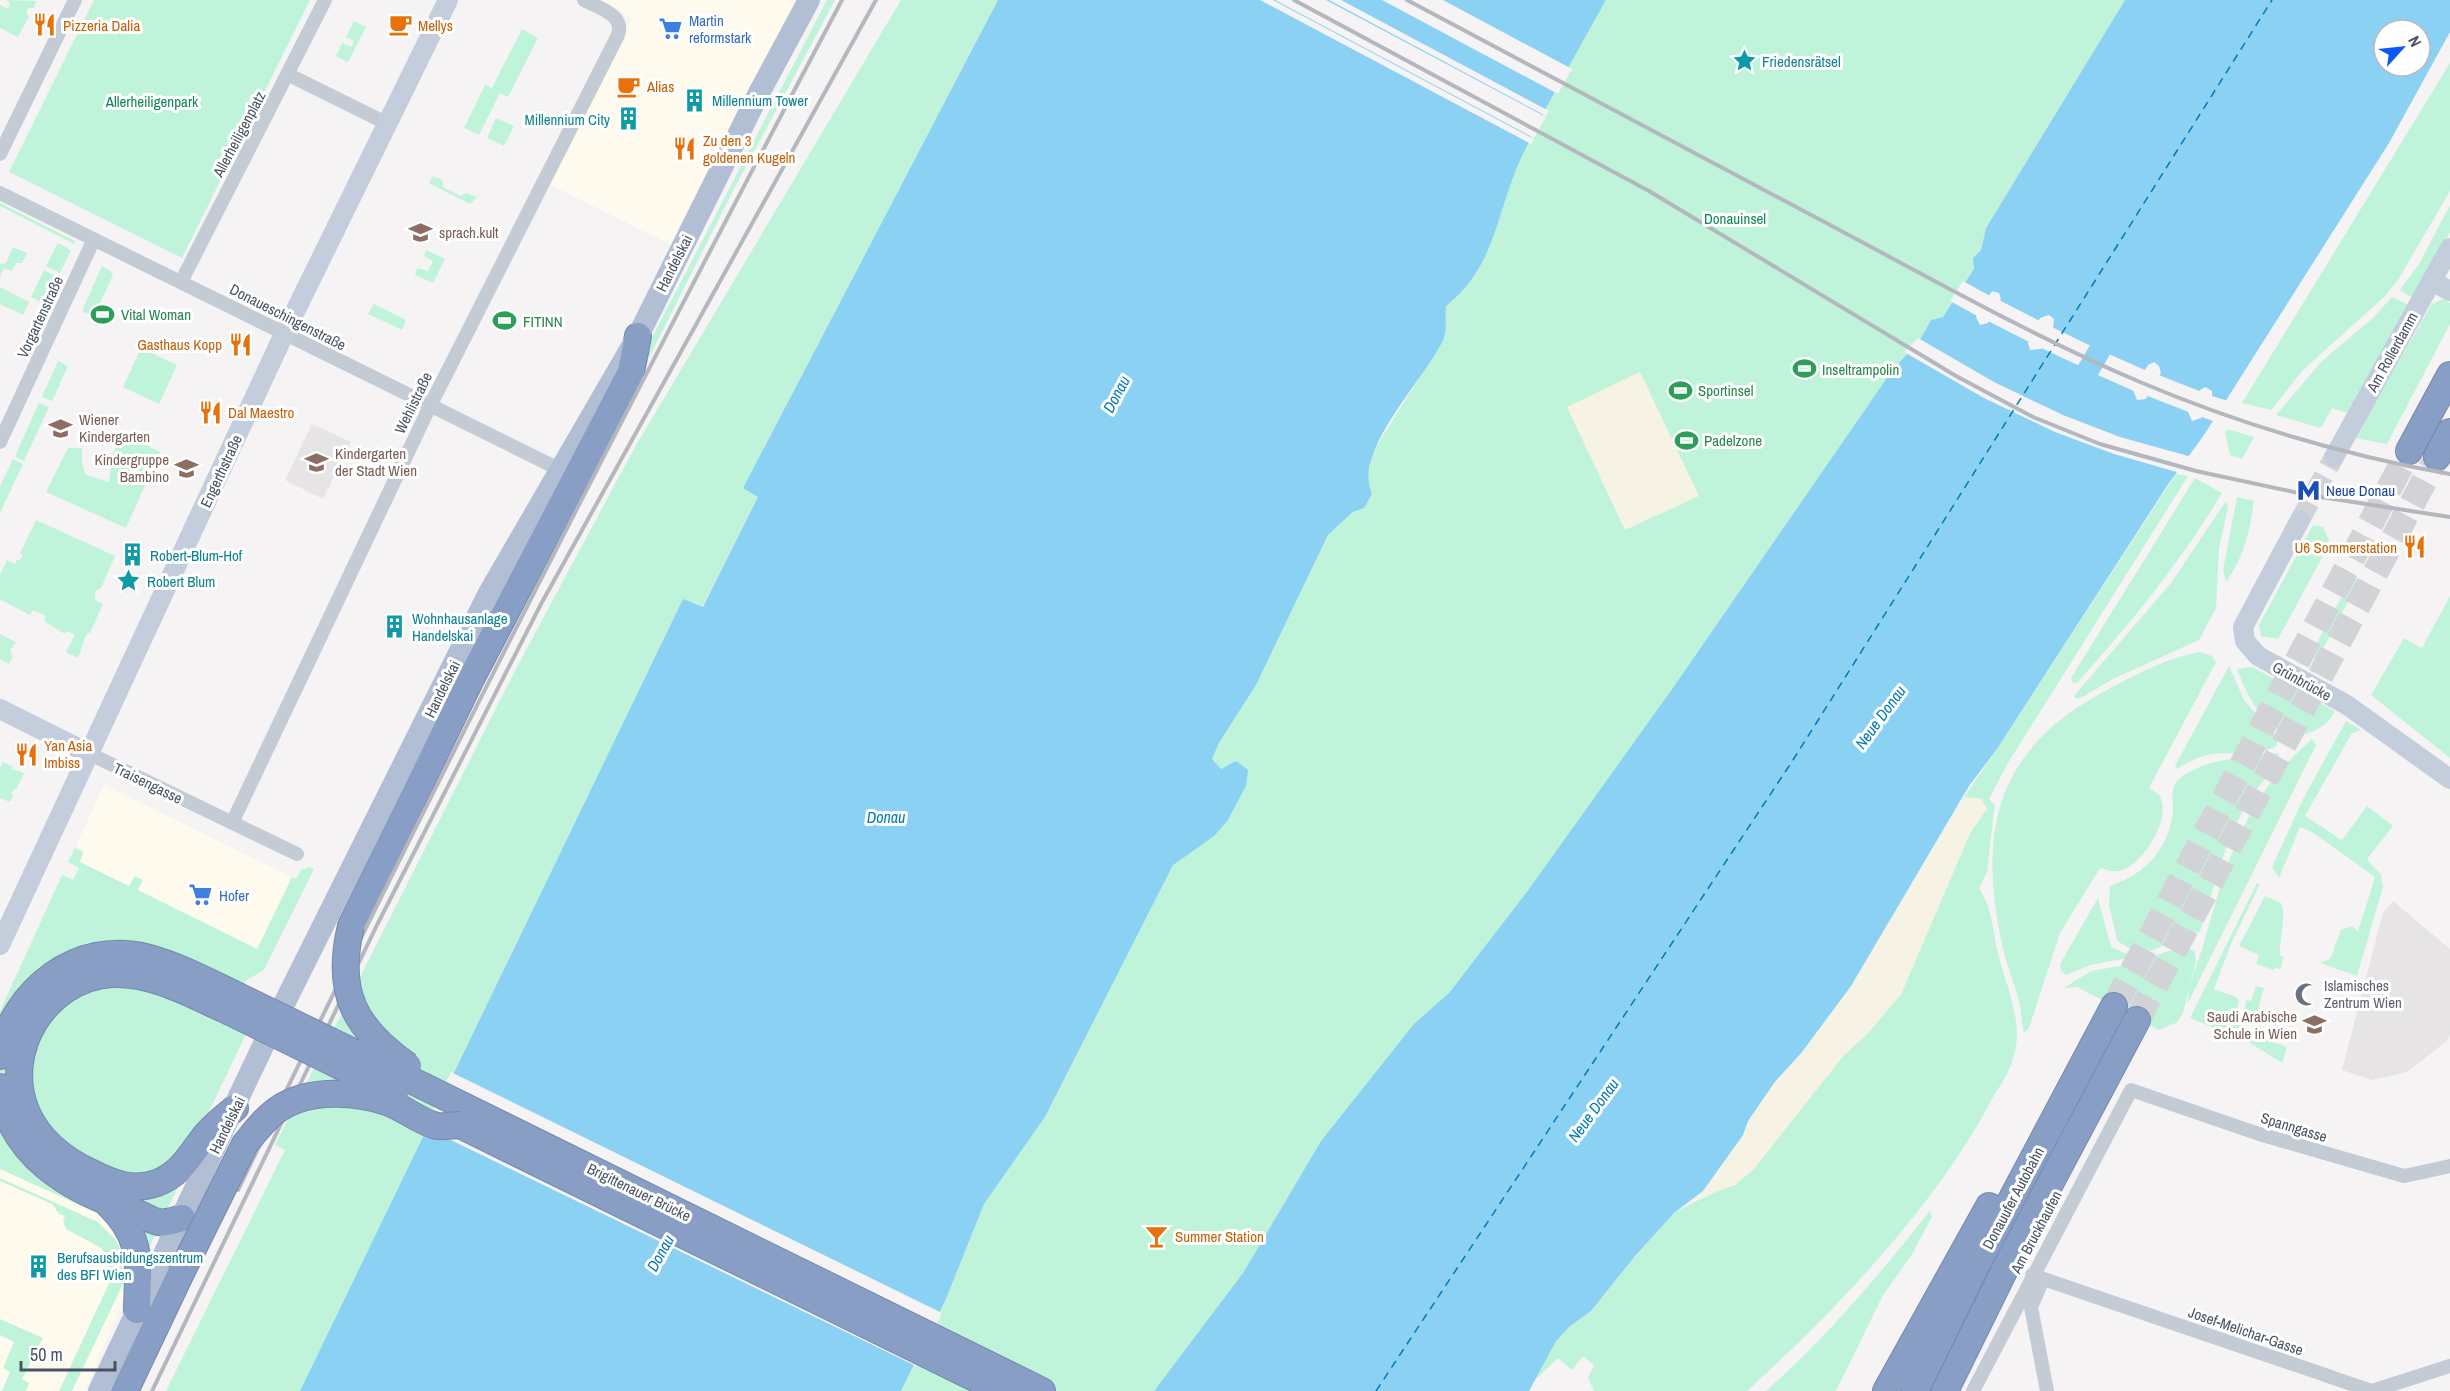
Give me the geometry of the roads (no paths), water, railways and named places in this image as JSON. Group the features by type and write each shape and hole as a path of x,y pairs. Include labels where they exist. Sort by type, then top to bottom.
{"highway":[{"path":"425,1087 409,1068 388,1053 365,1027 349,996 344,975 344,955 357,909 631,372 638,336"},
{"path":"2409,451 2450,375"},
{"path":"2437,457 2450,432"},
{"path":"0,1056 12,1017 24,1000 56,972 92,957 129,954 147,958 232,1003"},
{"path":"232,1003 142,977 112,974 81,981 54,998 28,1029 21,1053 19,1080 26,1112 43,1139 89,1172 132,1187 158,1183 184,1166 202,1139 235,1108"},
{"name":"Brigittenauer Brücke","path":"232,1003 425,1087 1042,1391"},
{"name":"Brigittenauer Brücke","path":"232,1003 460,1125 1001,1391"},
{"name":"Donauufer Autobahn","path":"1915,1391 2114,1006"},
{"name":"Donauufer Autobahn","path":"1945,1391 2009,1261 2137,1020"},
{"path":"1886,1391 1997,1193 2072,1085"},
{"path":"0,1087 8,1120 29,1152 54,1174 108,1204 159,1224 182,1218"},
{"path":"125,1391 244,1144 280,1108 309,1097 338,1094 364,1096 388,1102 437,1126 460,1125"},
{"path":"108,1204 130,1229 136,1247 137,1310"}],"main road":[{"name":"Handelskai","path":"99,1391 235,1108 489,593 638,336 759,93 809,0"}],"street":[{"path":"0,154 75,0"},
{"name":"Allerheiligenplatz","path":"181,282 325,0"},
{"name":"Engerthstraße","path":"0,945 284,334 448,0"},
{"name":"Wehlistraße","path":"232,823 430,406 618,35 620,27 616,18 584,0"},
{"path":"288,75 388,124"},
{"name":"Donaueschingenstraße","path":"0,193 561,470"},
{"name":"Vorgartenstraße","path":"0,442 94,238"},
{"name":"Am Rollerdamm","path":"2334,456 2444,287 2450,248"},
{"name":"Grünbrücke","path":"2300,520 2244,627 2245,641 2258,656 2347,705 2450,779"},
{"name":"Traisengasse","path":"0,709 297,854"},
{"name":"Spanngasse","path":"2131,1090 2259,1134 2404,1176 2450,1166"},
{"name":"Am Bruckhaufen","path":"1973,1391 2018,1302 2038,1277 2131,1090"},
{"path":"2038,1277 2031,1307 2047,1391"},
{"name":"Josef-Melichar-Gasse","path":"2038,1277 2372,1391 2450,1366"},
{"path":"2018,1302 2031,1307"}],"water":[{"name":"Donau","path":"998,0 1606,0 1523,154 1486,254 1476,273 1463,290 1446,306 1444,338 1381,436 1372,457 1369,476 1372,494 1364,508 1353,512 1328,535 1256,685 1219,743 1212,759 1221,769 1236,761 1248,770 1246,786 1228,820 1214,836 1173,865 1045,1117 984,1204 946,1299 901,1391 300,1391 683,599 703,607 758,497 743,488"},
{"name":"Neue Donau","path":"2125,0 2450,0 2450,32 2432,65 2432,18 2372,18 2372,78 2425,78 2389,143 2204,435 2169,483 1997,749 1969,786 1851,986 1802,1052 1774,1083 1748,1121 1743,1135 1703,1191 1674,1213 1635,1256 1591,1311 1569,1327 1556,1341 1529,1391 1154,1391 1243,1273 1321,1141 1414,1024 1449,993 1529,889 1677,682 1891,372 1921,338 1931,320 1943,317 1974,269 1973,258 1981,250 1986,228","holes":["1992,291 1999,293 2001,299 1988,323 1980,325 1976,317","2049,315 2054,319 2053,328 2041,349 2030,350 2028,343 2040,318","2097,343 2103,345 2105,352 2093,375 2084,376 2080,369 2092,346","2154,362 2159,366 2161,373 2146,399 2137,400 2133,390 2148,365","2205,387 2212,391 2212,396 2201,418 2192,421 2188,412 2200,390"]}],"waterway":[{"name":"Neue Donau","path":"2069,403 2119,317"}],"tunnel":[{"path":"2114,1006 2409,451"},
{"path":"2300,520 2334,457"},
{"path":"2137,1020 2437,457"}],"railway":[{"path":"238,1190 534,592 842,0"},
{"path":"152,1391 377,925 541,604 876,0"},
{"path":"1294,0 1649,191 1956,376 2033,417 2100,444 2196,471 2308,495 2450,517"},
{"path":"1407,0 1984,307 2100,365 2177,397 2292,437 2371,458 2450,474"}],"place":[{"name":"Pizzeria Dalia","path":"45,25"},
{"name":"Mellys","path":"400,25"},
{"name":"Martin reformstark","path":"671,29"},
{"name":"Friedensrätsel","path":"1744,61"},
{"name":"Alias","path":"629,86"},
{"name":"Millennium Tower","path":"694,100"},
{"name":"Millennium City","path":"628,119"},
{"name":"Zu den 3 goldenen Kugeln","path":"685,149"},
{"name":"sprach.kult","path":"421,232"},
{"name":"Vital Woman","path":"103,314"},
{"name":"FITINN","path":"505,321"},
{"name":"Gasthaus Kopp","path":"240,344"},
{"name":"Inseltrampolin","path":"1804,369"},
{"name":"Sportinsel","path":"1680,390"},
{"name":"Dal Maestro","path":"210,412"},
{"name":"Wiener Kindergarten","path":"61,428"},
{"name":"Padelzone","path":"1686,440"},
{"name":"Kindergarten der Stadt Wien","path":"317,462"},
{"name":"Kindergruppe Bambino","path":"187,468"},
{"name":"Neue Donau","path":"2308,490"},
{"name":"U6 Sommerstation","path":"2415,547"},
{"name":"Robert-Blum-Hof","path":"132,555"},
{"name":"Robert Blum","path":"129,581"},
{"name":"Wohnhausanlage Handelskai","path":"394,627"},
{"name":"Yan Asia Imbiss","path":"26,754"},
{"name":"Hofer","path":"201,895"},
{"name":"Islamisches Zentrum Wien","path":"2306,994"},
{"name":"Saudi Arabische Schule in Wien","path":"2315,1025"},
{"name":"Summer Station","path":"1157,1236"},
{"name":"Berufsausbildungszentrum des BFI Wien","path":"39,1266"}],"park label":[{"name":"Allerheiligenpark","path":"152,101"},
{"name":"Donauinsel","path":"1735,218"}]}
